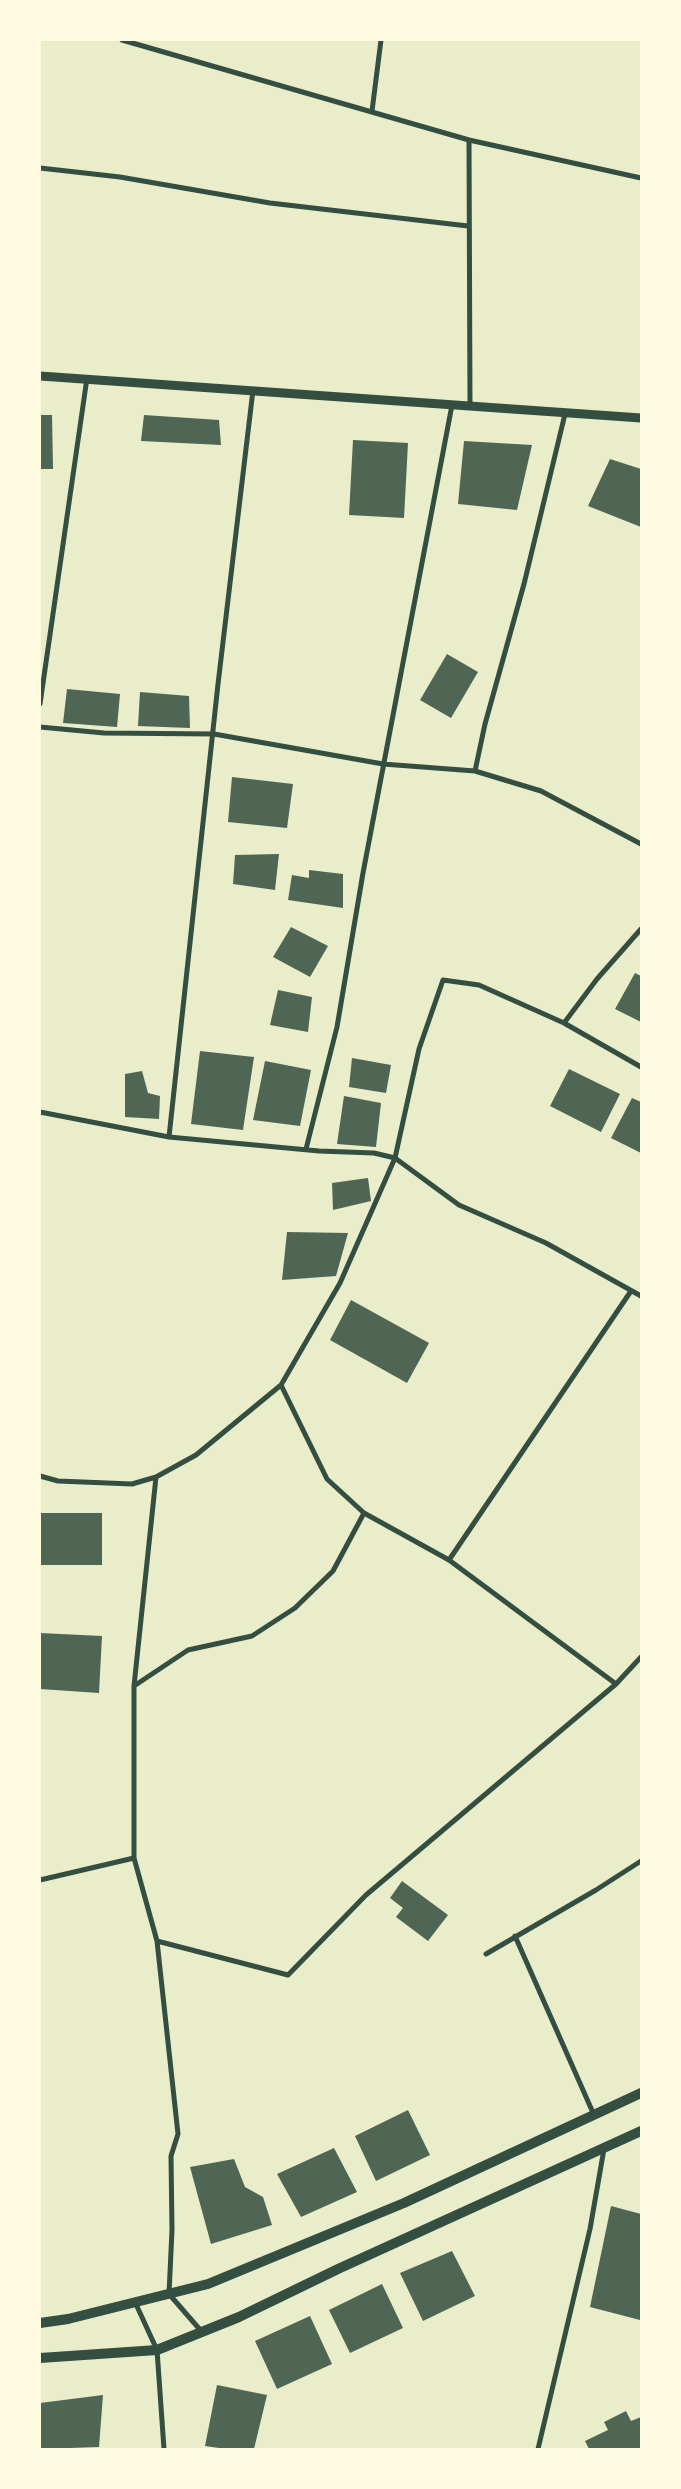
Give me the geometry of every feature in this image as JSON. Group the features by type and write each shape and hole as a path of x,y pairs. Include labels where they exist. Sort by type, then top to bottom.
{"main road":[{"path":"40,2323 208,2284 386,2210 641,2093"},
{"path":"40,2358 157,2350 239,2317 582,2156 604,2149 641,2130"}],"street":[{"path":"122,40 469,140 641,178"},
{"path":"372,111 381,40"},
{"path":"469,140 470,407"},
{"path":"40,168 120,177 270,203 468,226"},
{"path":"40,376 641,418"},
{"path":"40,704 86,378"},
{"path":"169,1137 218,684 253,390"},
{"path":"306,1149 337,1027 383,764 452,405"},
{"path":"475,771 485,724 524,584 565,414"},
{"path":"40,727 104,733 214,734 383,764 475,771 541,791 641,844"},
{"path":"564,1023 603,972 641,929"},
{"path":"40,1476 58,1481 132,1484 156,1477 196,1455 281,1385 340,1283 395,1158 419,1049 443,980 480,985 564,1023 641,1067"},
{"path":"40,1112 169,1137 374,1153 395,1158 458,1204 546,1242 641,1296"},
{"path":"449,1560 631,1290"},
{"path":"281,1385 327,1479 364,1513 449,1560 616,1684"},
{"path":"156,1477 134,1686 134,1858 158,1941 178,2134 171,2156 172,2230 169,2294 202,2332"},
{"path":"134,1686 188,1650 252,1636 295,1608 333,1571 364,1513"},
{"path":"158,1941 288,1975 366,1895 616,1684 641,1657"},
{"path":"40,1880 134,1858"},
{"path":"486,1954 596,1890 641,1861"},
{"path":"515,1936 594,2115"},
{"path":"538,2449 585,2248 604,2149"},
{"path":"135,2302 157,2350 164,2449"}],"building":[{"path":"40,415 52,415 53,469 40,469"},
{"path":"144,415 219,420 221,445 141,441"},
{"path":"353,440 408,443 404,518 349,515"},
{"path":"464,441 532,445 517,510 458,504"},
{"path":"610,459 641,469 641,527 588,506"},
{"path":"447,654 478,672 451,718 420,700"},
{"path":"67,689 120,694 117,727 63,723"},
{"path":"140,692 189,696 190,728 138,726"},
{"path":"232,777 293,784 287,828 228,822"},
{"path":"279,854 275,890 233,884 235,855"},
{"path":"309,870 343,874 343,908 288,900 292,875 309,878"},
{"path":"291,927 328,946 310,977 273,957"},
{"path":"635,973 641,976 641,1022 615,1009"},
{"path":"278,990 312,997 308,1032 270,1025"},
{"path":"200,1051 254,1057 243,1130 191,1124"},
{"path":"352,1058 391,1065 386,1093 349,1087"},
{"path":"265,1061 311,1070 300,1126 253,1120"},
{"path":"569,1069 620,1094 601,1132 550,1106"},
{"path":"142,1071 148,1093 160,1096 159,1119 125,1117 125,1074"},
{"path":"344,1096 381,1103 376,1147 337,1144"},
{"path":"632,1098 641,1102 641,1153 611,1138"},
{"path":"368,1178 371,1201 333,1210 332,1183"},
{"path":"287,1232 348,1233 336,1276 282,1280"},
{"path":"351,1300 429,1343 407,1383 330,1340"},
{"path":"40,1513 102,1513 102,1565 40,1565"},
{"path":"40,1633 102,1636 99,1693 40,1689"},
{"path":"402,1881 448,1915 428,1941 396,1917 403,1908 390,1898"},
{"path":"408,2110 430,2155 376,2181 355,2136"},
{"path":"334,2148 357,2192 301,2217 277,2174"},
{"path":"234,2159 245,2187 263,2197 272,2225 211,2244 190,2167"},
{"path":"611,2206 641,2214 640,2320 590,2307"},
{"path":"452,2251 475,2296 423,2321 400,2273"},
{"path":"382,2284 403,2328 350,2353 329,2310"},
{"path":"310,2316 332,2364 277,2389 255,2341"},
{"path":"217,2385 267,2395 254,2449 226,2449 205,2446"},
{"path":"103,2395 99,2447 40,2449 40,2403"},
{"path":"626,2411 631,2421 641,2417 641,2449 589,2449 585,2441 608,2430 604,2422"}]}
